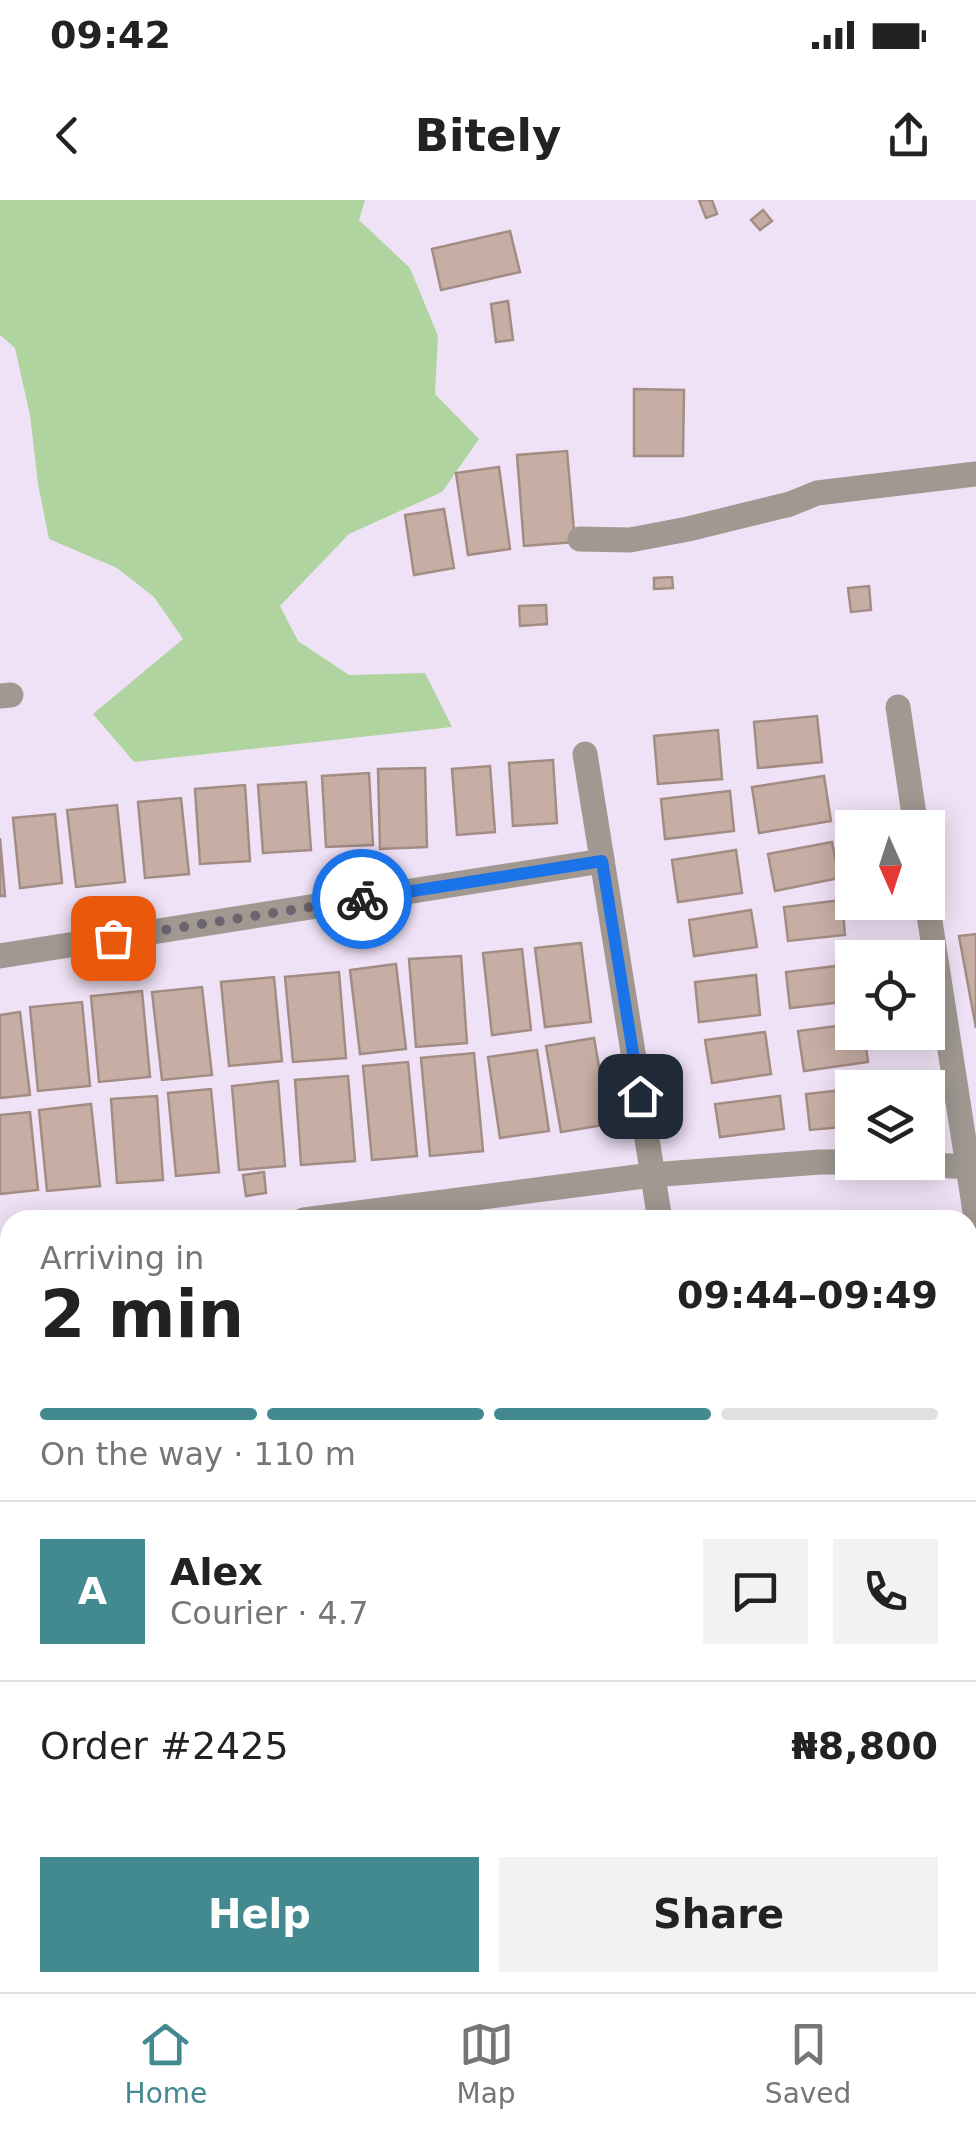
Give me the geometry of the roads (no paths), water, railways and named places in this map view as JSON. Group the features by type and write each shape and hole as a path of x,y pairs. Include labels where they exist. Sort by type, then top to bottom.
{"street":[{"path":"580,539 630,540 790,504 817,493 976,474"},
{"path":"898,707 913,810"},
{"path":"586,754 658,1210"},
{"path":"0,956 602,861"},
{"path":"931,920 973,1165 976,1210"},
{"path":"381,1210 652,1175 835,1162"},
{"path":"945,1164 973,1165"}]}
